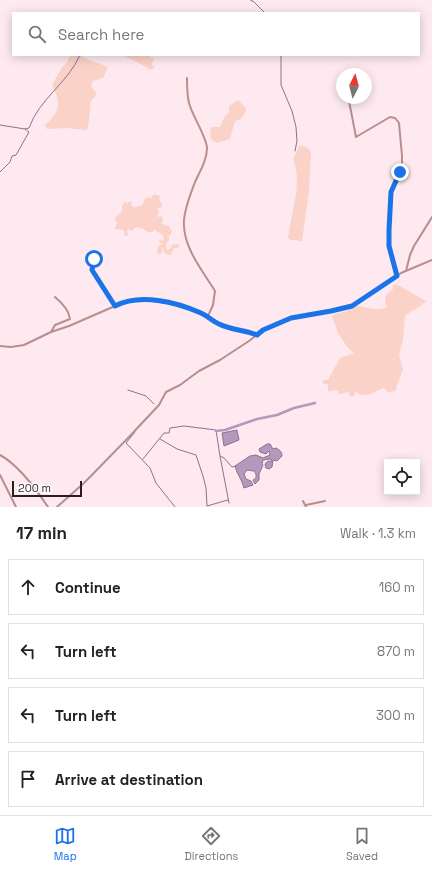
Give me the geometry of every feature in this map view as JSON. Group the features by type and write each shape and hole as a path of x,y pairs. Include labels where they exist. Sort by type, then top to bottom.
{"street":[{"path":"187,78 189,103 205,140 207,149 204,165 191,194 185,214 185,226 188,245 215,291 213,305 208,316"},
{"path":"350,104 356,137 390,117 395,118 399,123 402,168 391,192 389,241 397,276"},
{"path":"406,271 414,246 432,217"},
{"path":"94,254 94,264 92,270 115,306"},
{"path":"57,507 84,483 128,438 159,405 166,392 180,385 199,371 220,360 263,330 291,318 352,306 397,276 432,260"},
{"path":"51,332 55,325 70,319 70,315 60,301 55,297"},
{"path":"0,346 11,347 24,345 51,332 69,326 115,306 129,301 148,300 180,305 208,316 220,325 257,335"},
{"path":"0,455 21,472 33,485 48,507"},
{"path":"0,475 16,507"},
{"path":"303,501 306,506 325,501"}],"shaded area":[{"path":"70,56 83,56 84,58 108,67 103,78 93,81 91,86 97,94 91,101 87,130 66,128 47,129 45,125 57,111 58,102 52,85 61,69"},
{"path":"125,56 150,56 150,58 154,58 152,65 155,68 149,70 148,68"},
{"path":"238,100 245,107 246,111 241,119 235,121 230,139 217,143 212,140 210,136 211,127 221,127 224,119 229,113 229,106"},
{"path":"300,145 308,148 311,152 309,191 302,241 291,240 288,238 297,188 296,169 293,159"},
{"path":"154,194 160,196 159,200 162,203 161,208 156,208 159,210 157,217 161,216 163,219 162,223 169,226 172,232 169,236 169,241 166,243 167,250 170,249 172,245 180,245 178,248 174,248 171,255 165,254 162,247 162,253 157,254 158,247 162,244 158,241 164,240 163,235 156,231 156,229 152,232 148,232 136,227 131,231 129,229 127,230 127,236 124,235 124,230 115,229 117,222 114,220 122,211 122,206 125,201 127,204 130,201 132,202 132,206 138,207 142,205 145,199 148,197 151,198"},
{"path":"396,284 426,301 405,316 403,340 399,355 403,369 395,391 388,392 384,388 367,395 358,394 356,391 353,397 350,396 348,392 339,394 338,391 332,390 330,392 328,390 328,385 323,383 323,380 328,380 340,358 354,353 348,348 338,333 332,316 346,312 355,306 376,309 387,308 385,301 386,295"},
{"path":"237,430 239,440 224,446 222,433"},
{"path":"267,444 270,444 273,449 276,448 280,450 282,456 277,461 273,460 272,467 269,469 266,468 265,464 268,461 271,462 271,459 263,460 259,480 255,484 253,480 256,477 255,472 247,470 244,474 246,479 251,481 253,485 244,488 235,466 250,456 256,455 263,458 270,455 269,451 266,454 260,452 259,449"}],"waterway":[{"path":"251,0 264,12"},
{"path":"0,125 25,129 29,128 40,108 75,65 80,56"},
{"path":"281,56 281,85 292,111 296,127 297,141 295,151"},
{"path":"0,172 10,162 12,156 16,155 29,132 25,129"},
{"path":"128,390 146,396 154,404"},
{"path":"216,431 225,430 257,419 277,415 294,408 315,403"},
{"path":"143,459 164,433 169,433 170,428 184,426 216,430 220,456 224,458 232,467 236,466"},
{"path":"135,432 126,443 150,468 156,483 175,507"},
{"path":"160,439 177,449 196,455 206,488 207,506 228,500"},
{"path":"220,456 229,503"}],"route":[{"path":"94,259 92,270 115,306 134,300 148,300 180,305 208,316 220,325 257,335 263,330 291,318 352,306 397,276 389,246 389,230 391,192 400,172"}]}
